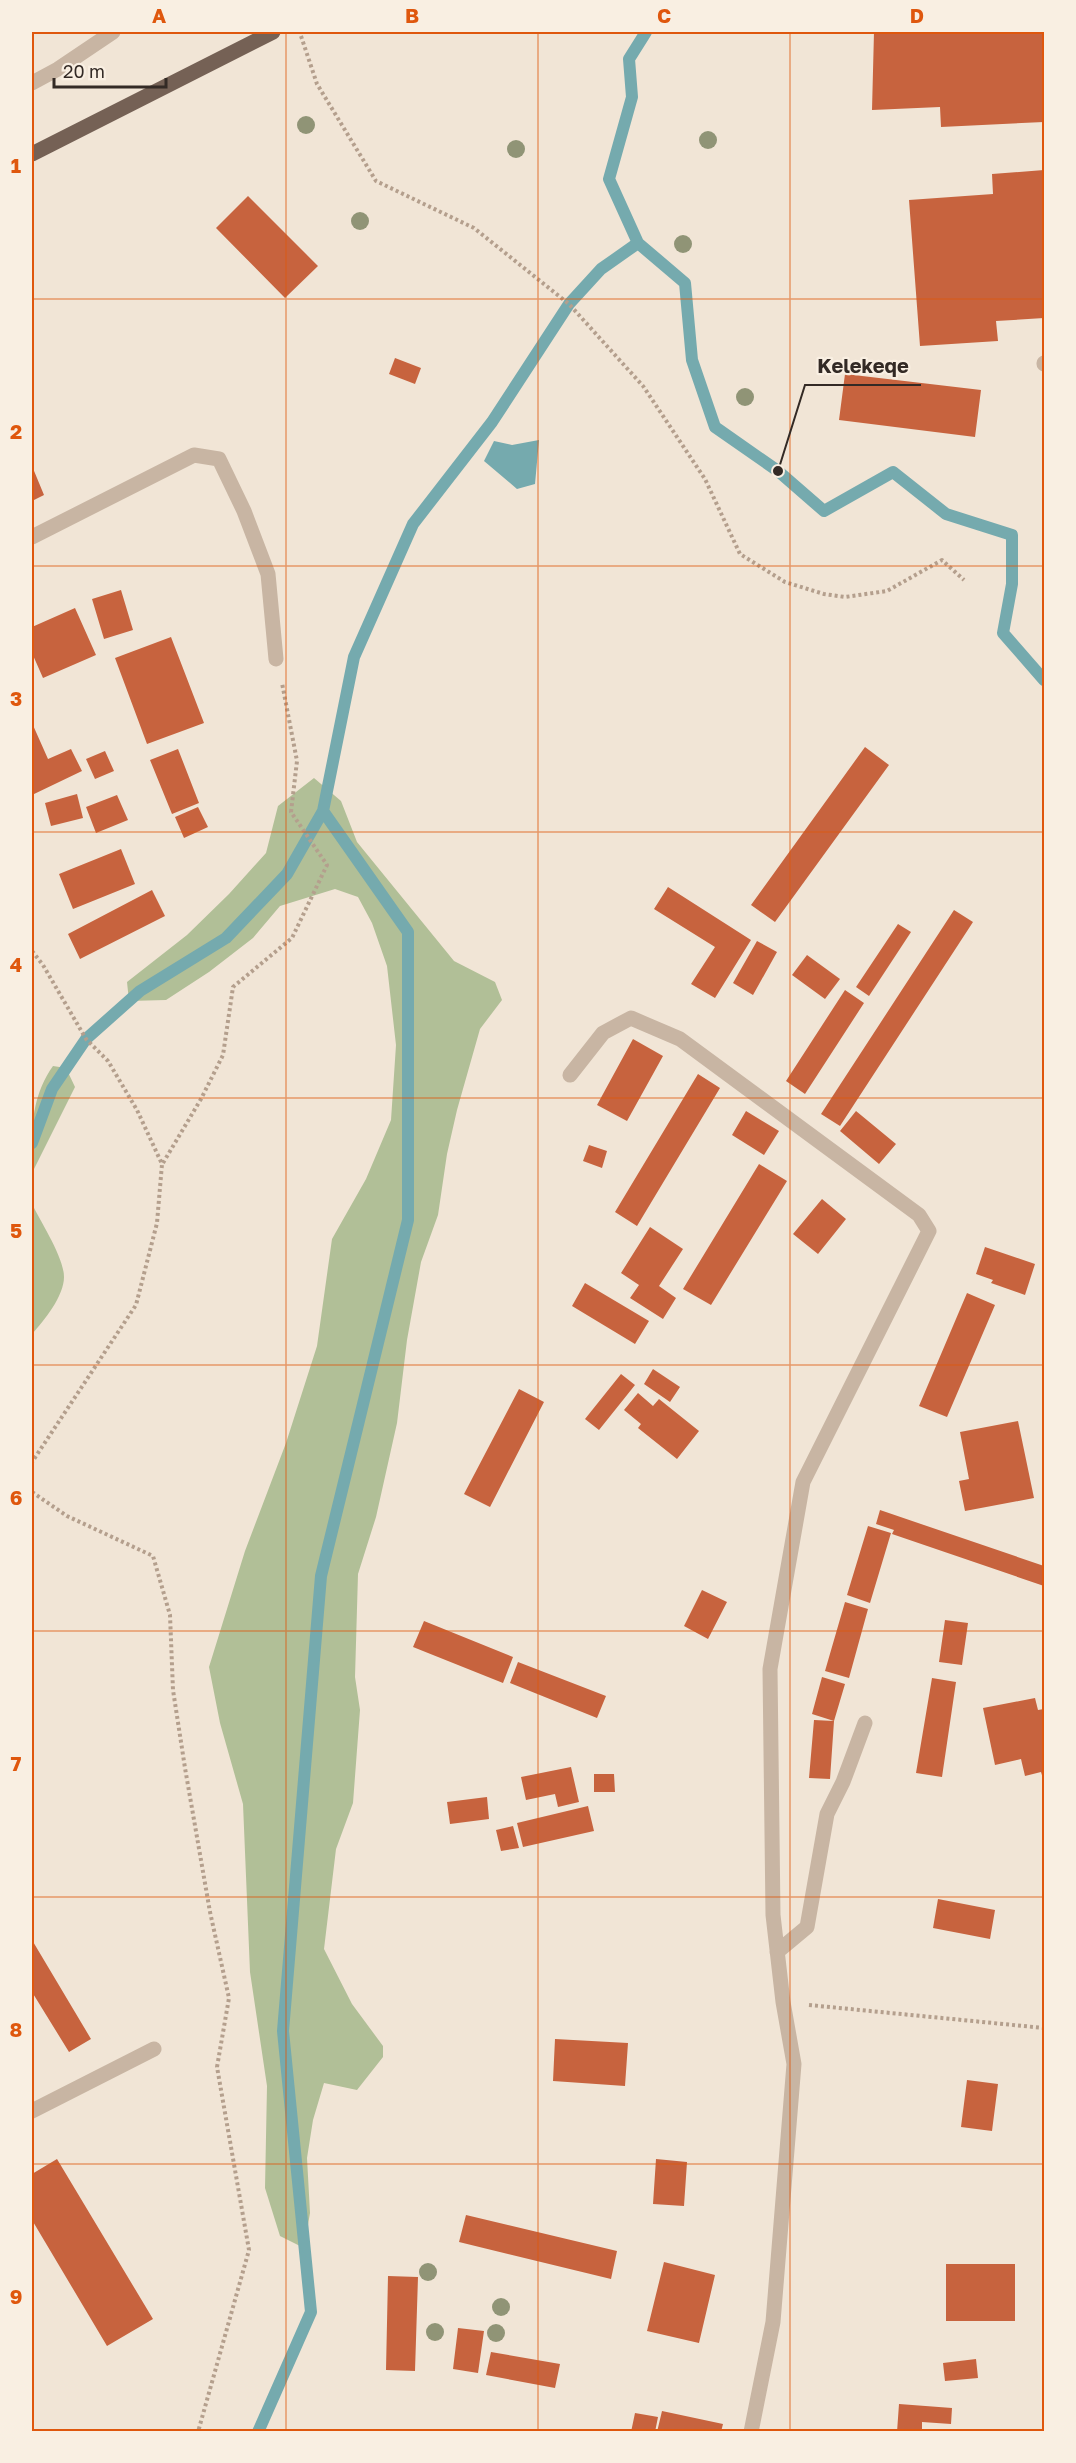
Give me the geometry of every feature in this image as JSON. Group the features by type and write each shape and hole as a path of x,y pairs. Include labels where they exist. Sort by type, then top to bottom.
{"main road":[{"path":"32,154 273,32"}],"street":[{"path":"32,83 58,69 113,32"},
{"path":"32,537 194,455 219,459 244,511 268,574 276,659"},
{"path":"570,1075 603,1034 631,1018 680,1039 919,1215 929,1231 803,1482 770,1669 773,1916 783,2002 794,2064 772,2322 751,2432"},
{"path":"777,1952 807,1927 827,1814 847,1774 865,1723"},
{"path":"32,2111 154,2049"}],"path":[{"path":"300,32 317,84 376,181 474,228 569,304 643,386 705,478 740,554 785,582 824,594 845,597 887,591 942,560 964,580"},
{"path":"32,1462 136,1305 157,1223 162,1164 201,1099 223,1055 233,987 292,938 327,865 291,812 297,761 276,659"},
{"path":"32,951 43,965 86,1039 108,1061 137,1110 162,1164"},
{"path":"32,1492 66,1516 153,1556 170,1615 173,1690 210,1912 229,1998 217,2067 249,2250 198,2432"},
{"path":"783,2002 1044,2028"}],"green space":[{"path":"314,778 341,801 357,842 454,961 495,982 502,1000 480,1029 457,1110 447,1154 438,1215 421,1262 407,1340 397,1423 376,1517 358,1574 355,1677 360,1710 353,1803 336,1849 324,1949 352,2004 383,2046 383,2057 357,2090 324,2083 313,2120 307,2158 310,2213 304,2248 280,2236 265,2188 267,2086 250,1972 243,1804 220,1723 209,1667 245,1551 286,1443 317,1346 332,1239 366,1179 391,1120 396,1045 387,966 372,923 358,897 335,889 280,906 253,938 209,972 166,1000 129,1001 127,982 187,935 229,894 266,853 278,806"},
{"path":"53,1066 66,1068 75,1087 32,1173 32,1131 36,1104 45,1078"},
{"path":"32,1204 56,1250 64,1277 57,1300 32,1334"}],"water":[{"path":"539,440 535,484 517,489 484,461 494,441 512,445"}],"building":[{"path":"874,32 1044,32 1044,122 941,127 940,107 872,110"},
{"path":"1044,170 1044,318 996,321 998,341 920,346 909,200 993,194 992,174"},
{"path":"248,196 318,266 285,298 216,228"},
{"path":"395,358 421,368 415,384 389,374"},
{"path":"845,374 981,390 975,437 839,420"},
{"path":"32,466 44,495 32,501"},
{"path":"121,590 133,630 104,639 92,599"},
{"path":"75,608 96,655 43,678 32,653 32,627"},
{"path":"171,637 204,723 147,744 115,658"},
{"path":"32,723 48,759 71,749 82,771 32,795"},
{"path":"865,747 889,765 775,922 751,905"},
{"path":"178,749 199,803 172,814 150,760"},
{"path":"105,751 114,771 95,779 86,759"},
{"path":"77,794 83,818 51,826 45,803"},
{"path":"117,795 128,820 96,833 86,807"},
{"path":"198,807 208,827 184,838 175,817"},
{"path":"121,849 135,884 73,909 59,874"},
{"path":"668,887 751,940 715,998 691,984 715,947 654,909"},
{"path":"152,890 165,916 80,959 68,934"},
{"path":"954,910 973,922 840,1126 821,1114"},
{"path":"898,924 911,932 869,996 856,987"},
{"path":"757,941 777,952 753,995 733,983"},
{"path":"807,955 840,979 825,999 792,975"},
{"path":"845,990 864,1003 805,1094 786,1081"},
{"path":"633,1039 663,1056 627,1121 597,1105"},
{"path":"698,1074 720,1088 637,1226 615,1212"},
{"path":"746,1111 779,1131 764,1155 732,1135"},
{"path":"856,1111 896,1144 879,1164 840,1131"},
{"path":"589,1145 607,1151 602,1168 583,1161"},
{"path":"759,1164 787,1181 711,1305 683,1289"},
{"path":"822,1199 846,1219 818,1254 793,1234"},
{"path":"650,1227 683,1249 659,1286 676,1298 663,1319 630,1298 639,1285 621,1273"},
{"path":"985,1247 1035,1264 1025,1295 991,1283 993,1280 976,1274"},
{"path":"585,1283 649,1321 635,1344 572,1306"},
{"path":"967,1293 995,1305 947,1417 919,1406"},
{"path":"653,1369 680,1387 670,1402 644,1384"},
{"path":"621,1374 635,1385 599,1430 585,1419"},
{"path":"519,1389 544,1402 490,1507 464,1494"},
{"path":"638,1393 653,1406 659,1399 699,1431 677,1459 638,1428 641,1424 624,1410"},
{"path":"1018,1421 1034,1498 965,1511 959,1481 969,1479 960,1432"},
{"path":"880,1510 1044,1566 1044,1586 892,1534 894,1530 876,1524"},
{"path":"868,1526 891,1533 870,1603 847,1595"},
{"path":"702,1590 727,1602 708,1639 684,1626"},
{"path":"845,1602 868,1609 849,1678 825,1671"},
{"path":"945,1620 968,1623 962,1665 939,1662"},
{"path":"424,1621 513,1657 503,1683 413,1647"},
{"path":"518,1662 606,1696 597,1718 510,1683"},
{"path":"822,1677 845,1684 834,1721 812,1714"},
{"path":"932,1678 956,1682 942,1777 916,1773"},
{"path":"1035,1698 1038,1710 1044,1709 1044,1782 1041,1772 1025,1776 1021,1759 995,1765 983,1708"},
{"path":"814,1720 834,1721 830,1779 809,1778"},
{"path":"571,1767 579,1802 558,1807 555,1794 526,1800 521,1777"},
{"path":"594,1774 614,1774 615,1792 594,1792"},
{"path":"487,1797 489,1819 450,1824 447,1802"},
{"path":"588,1806 594,1831 523,1847 517,1823"},
{"path":"513,1826 519,1848 501,1851 496,1830"},
{"path":"938,1899 995,1910 990,1939 933,1928"},
{"path":"32,1940 91,2039 69,2052 32,1992"},
{"path":"555,2039 628,2043 625,2086 553,2081"},
{"path":"967,2080 998,2084 992,2131 961,2127"},
{"path":"57,2159 153,2319 107,2346 32,2220 32,2174"},
{"path":"656,2159 687,2162 684,2206 653,2204"},
{"path":"466,2215 617,2251 611,2279 459,2242"},
{"path":"664,2262 715,2275 699,2343 647,2331"},
{"path":"946,2264 1015,2264 1015,2321 946,2321"},
{"path":"388,2276 418,2277 415,2371 386,2370"},
{"path":"458,2328 484,2331 478,2373 453,2369"},
{"path":"491,2352 560,2364 555,2388 486,2375"},
{"path":"976,2359 978,2378 945,2381 943,2363"},
{"path":"899,2404 952,2408 951,2424 922,2422 922,2432 897,2432"},
{"path":"662,2411 723,2424 721,2432 657,2432"},
{"path":"635,2413 658,2417 655,2432 631,2432"}],"waterway":[{"path":"646,32 629,59 632,97 609,179 638,243 685,283 692,360 715,427 778,471 824,511 893,472 946,514 1012,535 1012,584 1003,633 1044,680"},
{"path":"32,1143 52,1089 86,1039 140,991 226,938 287,874 323,811 354,657 413,524 492,422 569,304 601,269 638,243"},
{"path":"258,2432 311,2312 283,2031 321,1576 408,1220 408,932 323,811"}],"place":[{"name":"Kelekeqe","path":"778,471"}]}
